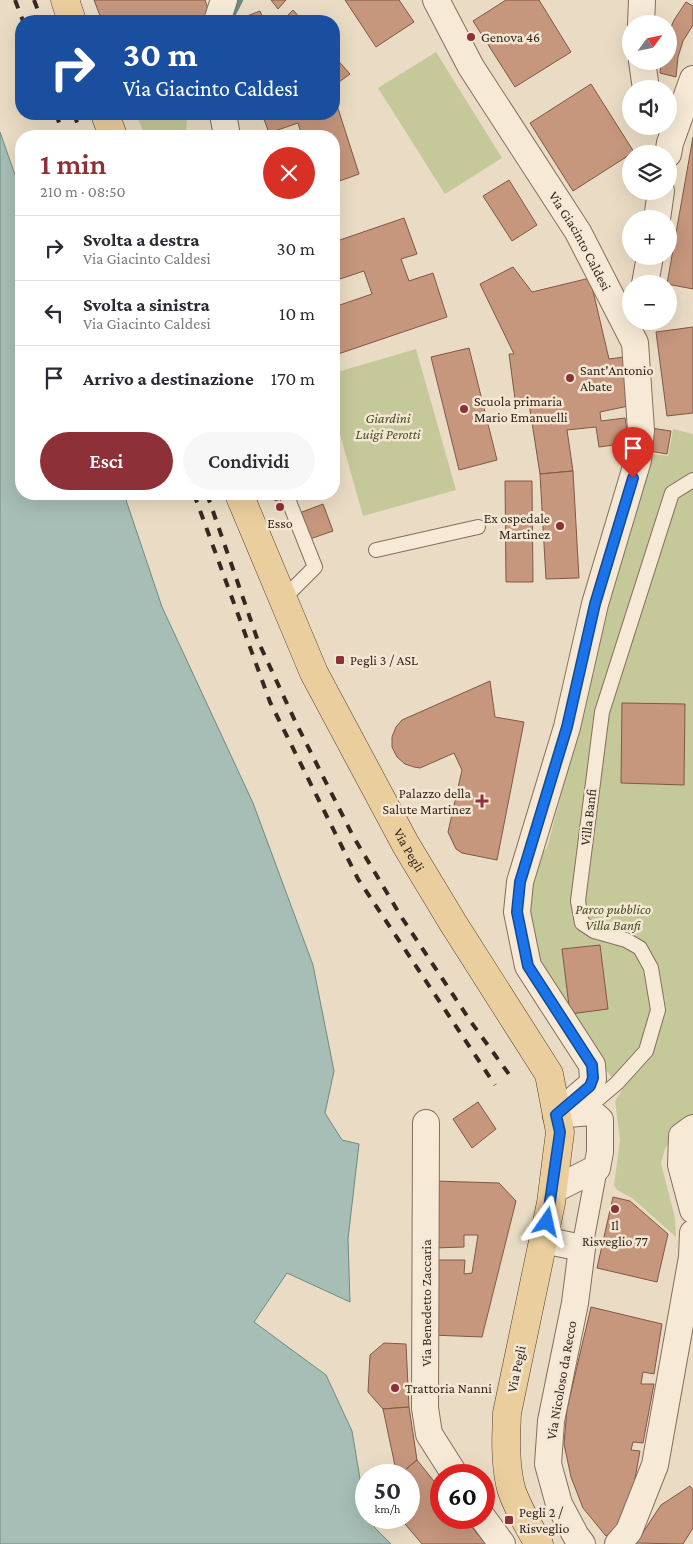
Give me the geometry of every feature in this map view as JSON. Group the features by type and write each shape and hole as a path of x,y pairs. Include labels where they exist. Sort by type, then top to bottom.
{"main road":[{"path":"64,0 70,15"},
{"name":"Via Pegli","path":"242,500 314,673 406,845 549,1074 560,1132 553,1190 507,1412 506,1439 510,1485 527,1524 539,1544"}],"street":[{"path":"219,15 224,0"},
{"name":"Via Giacinto Caldesi","path":"436,0 471,67 578,232 637,332 641,430 638,460 595,604 567,727 520,882 517,912 528,966 592,1065 594,1100"},
{"path":"641,15 642,0"},
{"path":"664,141 691,91"},
{"path":"543,1240 582,1248 600,1152 594,1100 590,1086 556,1115"},
{"path":"556,1115 591,1112 594,1100"},
{"name":"Via Benedetto Zaccaria","path":"426,1123 425,1408 429,1434 447,1464"},
{"path":"693,1128 682,1136 681,1165 693,1210"},
{"path":"553,1190 597,1168"},
{"path":"618,1544 629,1531 656,1466 692,1257 693,1234"},
{"name":"Via Nicoloso da Recco","path":"582,1248 575,1303 551,1422 548,1464 559,1504 582,1544"},
{"path":"491,1529 502,1544"}],"lane":[{"name":"Villa Banfi","path":"594,1100 617,1083 646,1051 658,1010 652,968 640,948 626,940 594,931 582,923 578,901 602,712 672,493 693,480"},
{"path":"283,599 315,567 288,500"},
{"path":"376,550 478,527"}],"green space":[{"path":"436,52 502,158 445,194 378,88"},
{"path":"138,120 187,120 186,130 143,130"},
{"name":"Giardini Luigi Perotti","path":"416,349 456,490 363,516 340,434 340,371"},
{"name":"Parco pubblico Villa Banfi","path":"673,429 693,434 693,1116 679,1125 665,1149 661,1163 675,1218 676,1237 632,1198 617,1190 614,1185 620,1140 615,1101 622,1090 609,1074 542,975 531,929 531,895 536,857 547,848 577,734 602,619 648,462 654,454 668,456"}],"shaded area":[{"path":"0,132 15,175 15,500 126,500 162,607 253,803 313,965 334,1071 325,1113 342,1140 359,1144 348,1239 350,1302 287,1273 254,1322 326,1375 352,1431 358,1464 355,1464 355,1529 376,1529 391,1544 0,1544"}],"building":[{"path":"94,0 205,0 210,15 100,15"},
{"path":"271,0 286,0 278,9"},
{"path":"345,0 399,0 414,22 376,47"},
{"path":"506,0 539,0 571,52 515,87 473,21"},
{"path":"686,2 693,6 693,25 683,41 678,57 678,15"},
{"path":"293,10 298,15 288,15"},
{"path":"260,11 262,15 250,15"},
{"path":"340,63 350,74 340,81"},
{"path":"660,70 677,70 676,77 660,73"},
{"path":"591,84 630,145 622,145 622,160 573,191 530,123"},
{"path":"340,115 359,174 340,181 340,130 300,130 298,123 278,130 268,130 264,120 340,120"},
{"path":"693,137 693,289 677,286 677,275 669,275 670,265 677,265 677,227"},
{"path":"509,180 537,225 512,241 483,196"},
{"path":"404,218 417,254 401,259 409,281 433,273 447,317 340,353 340,305 372,294 364,271 340,279 340,240"},
{"name":"Sant'Antonio Abate","path":"513,267 532,292 590,278 609,359 624,357 633,405 600,412 601,421 625,418 629,443 599,447 596,427 567,430 573,471 540,474 528,397 515,399 509,354 514,354 480,284"},
{"path":"693,327 693,413 667,416 656,332"},
{"name":"Scuola primaria Mario Emanuelli","path":"469,348 497,460 459,470 431,357"},
{"path":"651,428 671,431 667,454 649,451"},
{"name":"Ex ospedale Martinez","path":"573,471 579,578 546,579 540,474"},
{"path":"505,481 532,481 533,582 506,582"},
{"path":"323,504 333,531 307,540 297,514"},
{"name":"Palazzo della Salute Martinez","path":"490,681 495,717 524,722 497,860 462,853 456,849 448,832 462,770 454,753 420,768 405,764 397,757 392,747 392,737 396,727 402,720"},
{"path":"622,703 685,704 684,785 621,783"},
{"path":"600,945 608,1009 570,1014 562,949"},
{"path":"478,1102 496,1129 472,1148 453,1119"},
{"path":"435,1181 499,1183 516,1201 482,1337 431,1335 435,1260 465,1260 464,1274 472,1273 478,1235 464,1235 464,1247 434,1248"},
{"path":"613,1197 630,1201 668,1234 657,1282 597,1268"},
{"path":"591,1307 662,1324 654,1374 643,1372 641,1384 654,1384 643,1443 633,1442 631,1450 640,1451 627,1522 606,1536 583,1508 571,1477 564,1444 567,1409"},
{"path":"384,1343 406,1344 409,1407 383,1409 368,1392 370,1355"},
{"path":"409,1407 417,1460 412,1464 395,1464 383,1409"},
{"path":"417,1460 430,1476 430,1529 473,1529 486,1544 422,1544 409,1529 420,1529 420,1464 412,1464"},
{"path":"690,1486 693,1490 693,1528 683,1544 636,1543 661,1505"}],"waterway":[{"path":"232,14 239,0"}],"railway":[{"path":"15,0 21,15"},
{"path":"34,0 40,15"},
{"path":"58,120 62,130"},
{"path":"76,120 80,130"},
{"path":"196,500 270,702 358,879 495,1085"},
{"path":"209,500 258,641 296,723 353,836 402,918 471,1022 511,1077"}],"place":[{"name":"Genova 46","path":"471,37"},
{"name":"Sant'Antonio Abate","path":"570,378"},
{"name":"Scuola primaria Mario Emanuelli","path":"464,409"},
{"name":"Esso","path":"280,507"},
{"name":"Ex ospedale Martinez","path":"560,526"},
{"name":"Pegli 3 / ASL","path":"340,660"},
{"name":"Palazzo della Salute Martinez","path":"482,801"},
{"name":"Il Risveglio 77","path":"615,1209"},
{"name":"Trattoria Nanni","path":"395,1388"},
{"name":"Pegli 2 / Risveglio","path":"509,1520"}],"route":[{"path":"547,1222 560,1132 556,1115 590,1086 593,1078 592,1065 528,966 517,912 520,882 567,727 595,604 633,478"}]}
